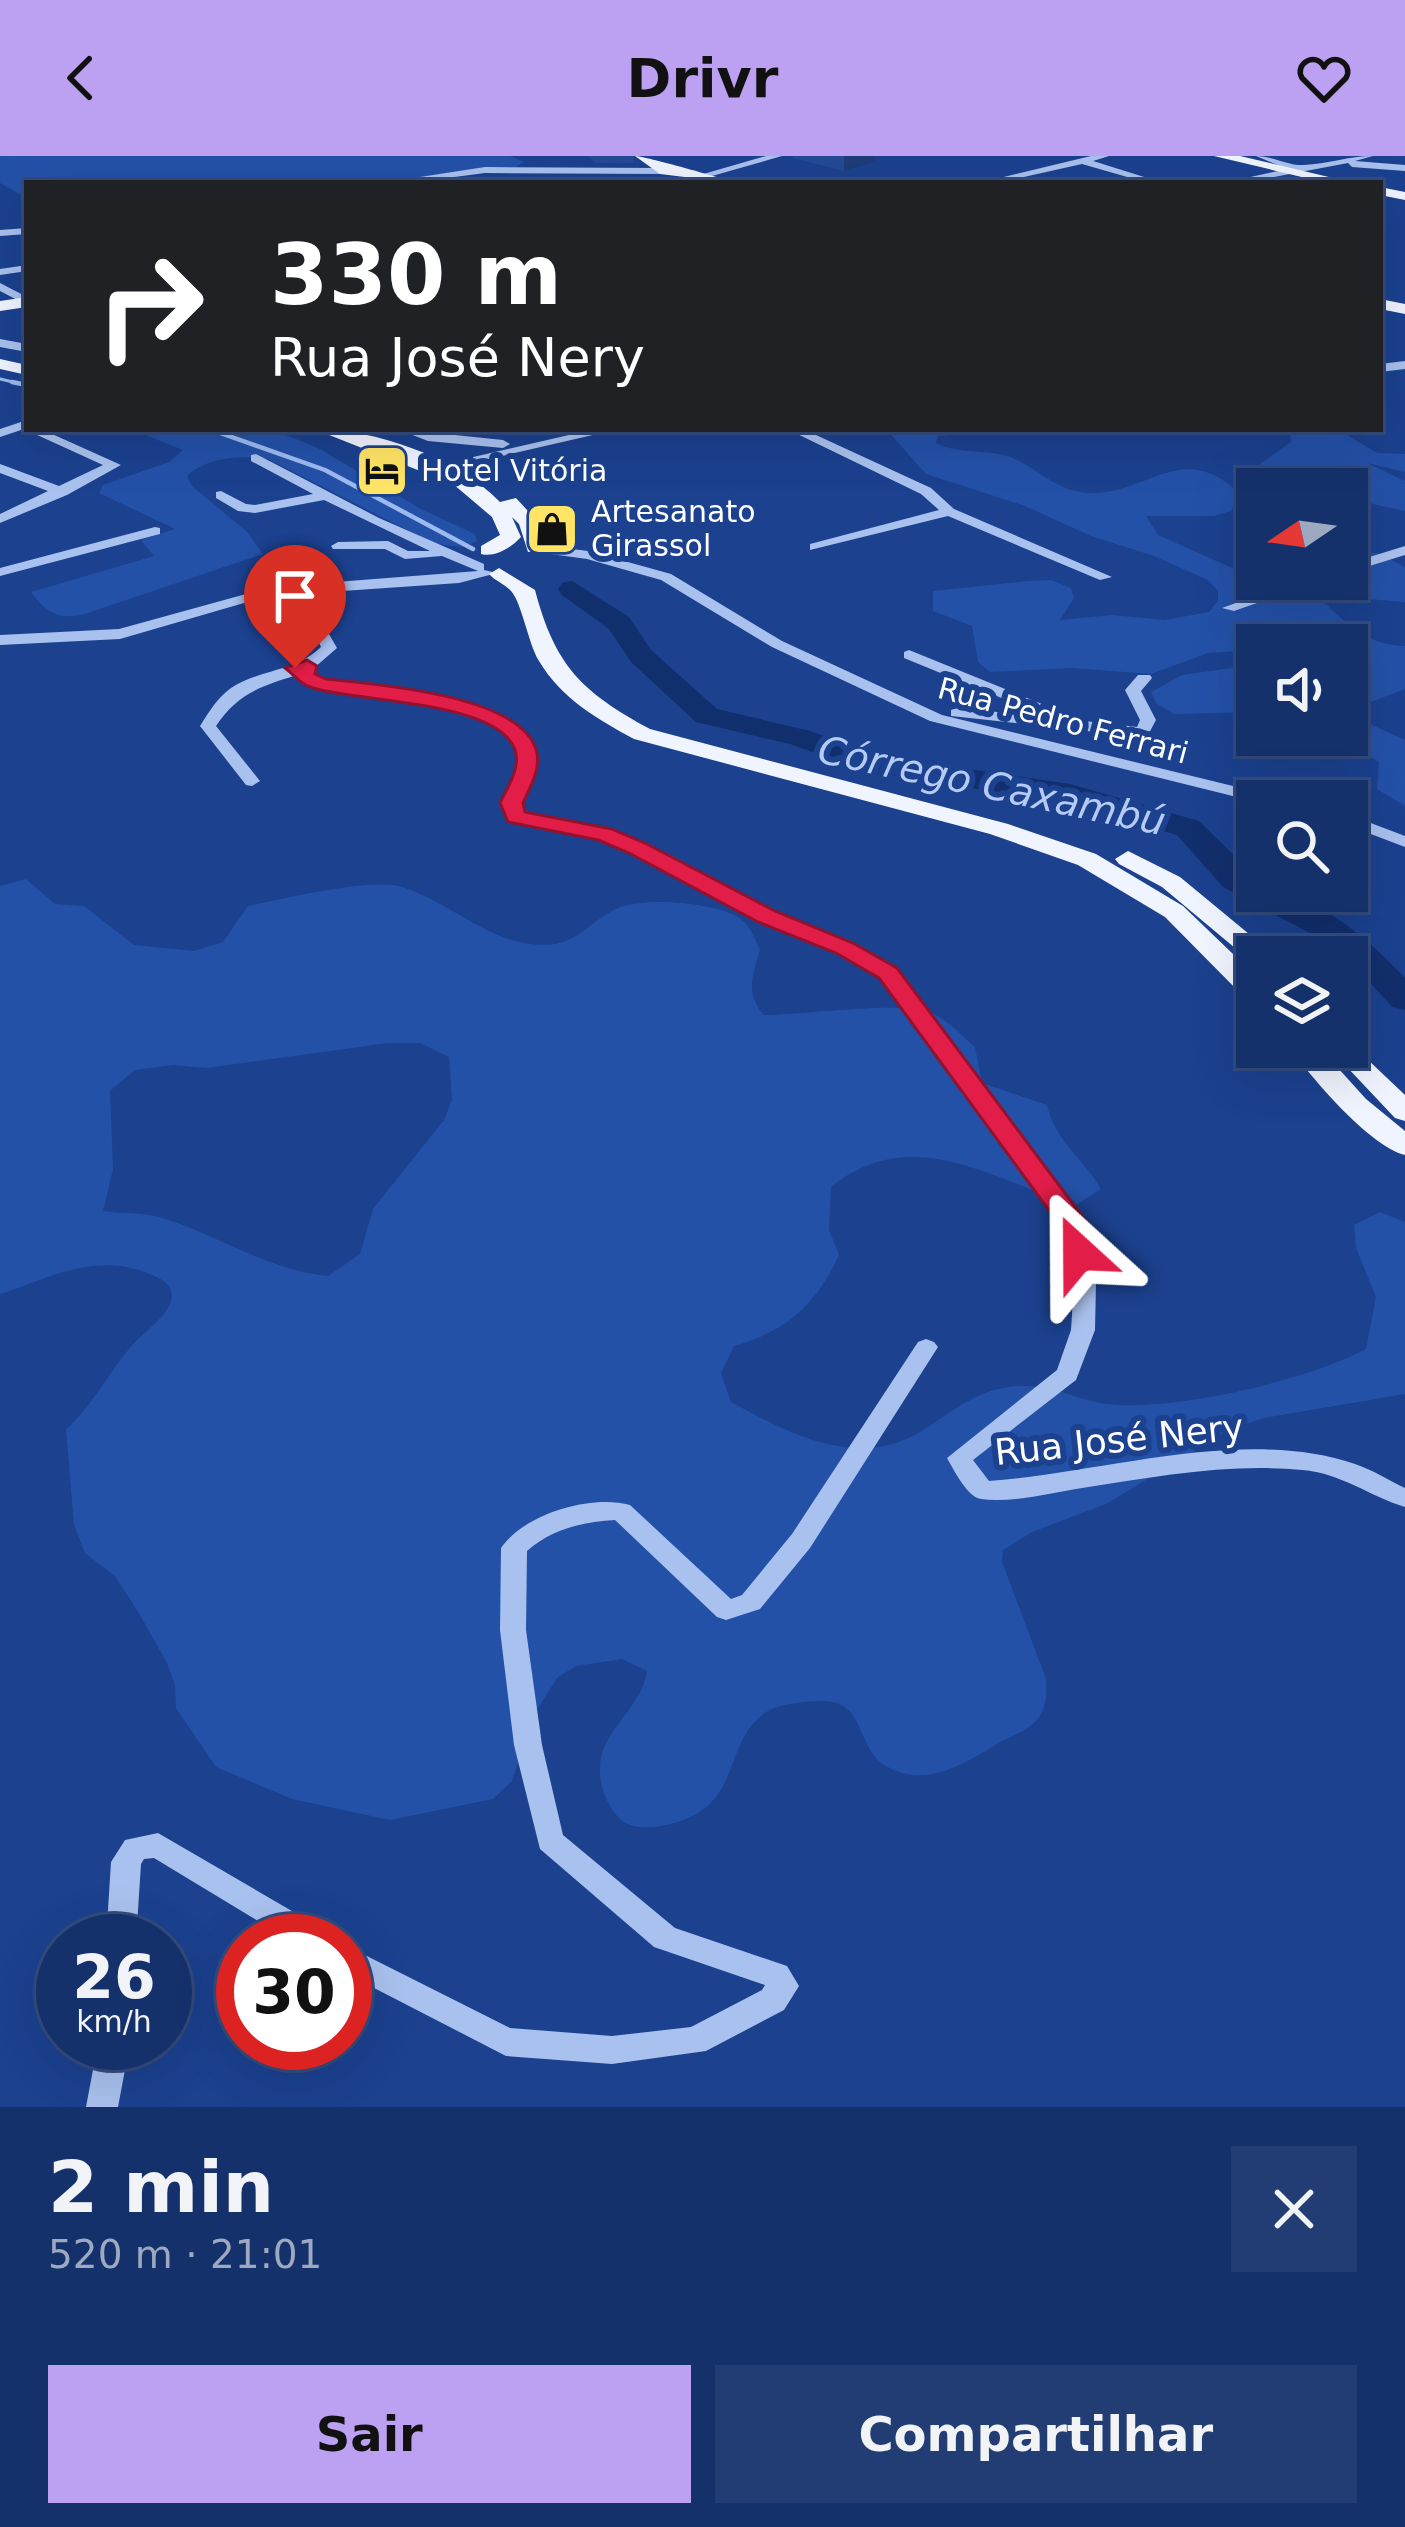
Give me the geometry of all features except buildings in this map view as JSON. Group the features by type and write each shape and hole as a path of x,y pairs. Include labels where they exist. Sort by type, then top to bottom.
{"main road":[{"path":"642,156 665,171 712,180"},
{"path":"1221,156 1336,180"},
{"path":"333,432 396,452 487,497 507,520 511,537 489,566"},
{"path":"360,432 450,464 505,498 529,523 541,557 558,643 584,680 626,708 693,736 1064,833 1171,882 1237,936"},
{"path":"489,566 541,557"},
{"path":"489,566 524,590 533,629 555,674 608,716 642,734 1003,830 1096,865 1141,887 1236,970"},
{"path":"1323,1068 1356,1105 1405,1146"},
{"path":"1362,1068 1405,1112"}],"street":[{"path":"698,177 777,156"},
{"path":"1055,156 1149,180"},
{"path":"999,180 1104,156"},
{"path":"1261,156 1296,170"},
{"path":"1244,180 1368,156"},
{"path":"1334,162 1405,168"},
{"path":"409,180 485,170 665,171"},
{"path":"1014,177 1022,180"},
{"path":"0,519 114,465 38,432"},
{"path":"415,432 472,459"},
{"path":"415,432 515,446 596,432"},
{"path":"450,464 548,432"},
{"path":"799,432 926,491 949,512 1105,577"},
{"path":"256,458 443,555"},
{"path":"0,468 62,492"},
{"path":"221,495 243,508 255,509 327,495"},
{"path":"815,547 949,512"},
{"path":"0,572 155,531"},
{"path":"338,547 381,544 409,555 443,555 489,566"},
{"path":"1368,562 1405,550"},
{"name":"Rua Pedro Ferrari","path":"541,557 588,555 665,578 777,644 898,702 988,734 1236,793"},
{"path":"0,640 120,634 271,591 459,579 489,566"},
{"path":"252,781 208,726 220,702 249,682 307,666 329,648 321,632 271,591"},
{"path":"1229,608 1254,600"},
{"path":"909,655 1091,729"},
{"name":"Rua José Nery","path":"307,666 304,677 322,684 418,695 474,712 512,731 525,748 527,768 512,803 516,817 604,834 888,973 1073,1224 1085,1282 1083,1330 1068,1374 959,1457 982,1490 1282,1459 1347,1470 1405,1498"},
{"path":"898,702 1010,722 1124,734 1147,728 1148,720 1133,689 1144,678"},
{"path":"1368,827 1405,842"},
{"path":"372,1972 506,2042 612,2050 695,2041 773,2000 784,1986 776,1975 665,1938 550,1841 528,1745 513,1630 514,1548 526,1534 599,1510 622,1510 726,1610 738,1610 751,1602 801,1541 926,1347"},
{"path":"123,1914 126,1862 135,1849 158,1845 272,1914"},
{"path":"102,2107 109,2070"}],"shaded area":[{"path":"0,156 510,156 524,162 516,167 390,180 24,180 24,196 0,183"},
{"path":"138,432 278,432 318,448 421,509 475,534 477,541 463,547 435,544 268,459 225,459 187,476 192,486 247,532 263,554 85,614 68,616 42,605 31,592 154,556 141,540 175,529 99,493 103,485 169,462 183,450"},
{"path":"889,432 1031,432 938,436 936,443 1007,456 1081,492 1112,491 1165,473 1200,470 1236,491 1231,511 1214,516 1146,516 1158,535 1236,570 1236,600 1334,600 1325,603 1349,624 1236,624 1236,651 1208,653 1151,674 1072,668 990,672 978,662 972,626 933,611 933,591 1051,580 1071,588 1074,598 1060,620 1112,615 1165,620 1209,612 1218,601 1218,591 1208,580 1025,506 926,474"},
{"path":"1286,432 1342,432 1377,453 1405,454 1405,472 1367,463 1405,481 1405,511 1368,501 1368,468 1262,468 1260,464 1291,442"},
{"path":"1368,553 1405,567 1405,602 1368,599"},
{"path":"1368,636 1405,646 1405,689 1368,703"},
{"path":"1236,669 1236,713 1174,714 1156,703 1151,692 1182,675"},
{"path":"1368,723 1405,740 1405,806 1377,789 1379,762 1368,755"},
{"path":"26,879 55,904 84,906 134,945 194,951 223,942 248,906 370,885 402,887 488,931 544,945 574,937 627,905 698,905 730,913 750,929 760,950 752,992 764,1015 895,1008 941,1018 975,1047 982,1083 1047,1105 1063,1140 1101,1189 1076,1205 984,1171 923,1157 862,1168 831,1187 829,1230 839,1255 830,1273 798,1314 734,1346 721,1373 731,1402 803,1437 853,1448 879,1447 903,1440 970,1400 1017,1386 1107,1404 1167,1403 1240,1391 1341,1361 1366,1349 1376,1297 1356,1248 1354,1225 1380,1212 1405,1222 1405,1394 1264,1418 1231,1429 1106,1504 1032,1532 1003,1550 1002,1562 1046,1679 1044,1705 1038,1719 1025,1730 948,1770 902,1773 876,1758 846,1708 821,1701 794,1703 768,1711 753,1724 720,1791 707,1806 689,1818 661,1826 628,1824 611,1808 600,1775 607,1742 638,1697 647,1671 622,1659 576,1666 558,1677 534,1714 512,1781 493,1799 390,1820 292,1799 216,1767 176,1708 167,1663 140,1615 115,1576 85,1553 74,1525 66,1430 129,1349 164,1313 171,1301 170,1288 156,1277 112,1265 75,1269 0,1294 0,886","holes":["388,1043 420,1043 449,1057 452,1100 444,1120 373,1209 360,1254 328,1276 262,1259 159,1217 103,1211 113,1169 110,1091 135,1070 173,1065 206,1068"]}],"waterway":[{"name":"Córrego Caxambú","path":"0,379 20,384"},
{"name":"Córrego Caxambú","path":"12,382 20,384"},
{"name":"Córrego Caxambú","path":"20,384 24,384"},
{"name":"Córrego Caxambú","path":"20,384 24,385"},
{"name":"Córrego Caxambú","path":"217,432 325,470 473,549"},
{"name":"Córrego Caxambú","path":"572,589 619,623 641,656 707,716 799,737 868,763 1070,794 1188,828 1235,880 1352,942 1405,999"}],"place":[{"name":"Hotel Vitória","path":"382,471"},
{"name":"Artesanato Girassol","path":"552,529"}],"route":[{"path":"295,668 307,666 304,677 322,684 418,695 474,712 512,731 525,748 527,768 512,803 516,817 604,834 670,862 766,916 845,948 888,973 1073,1224 1079,1253"}]}
